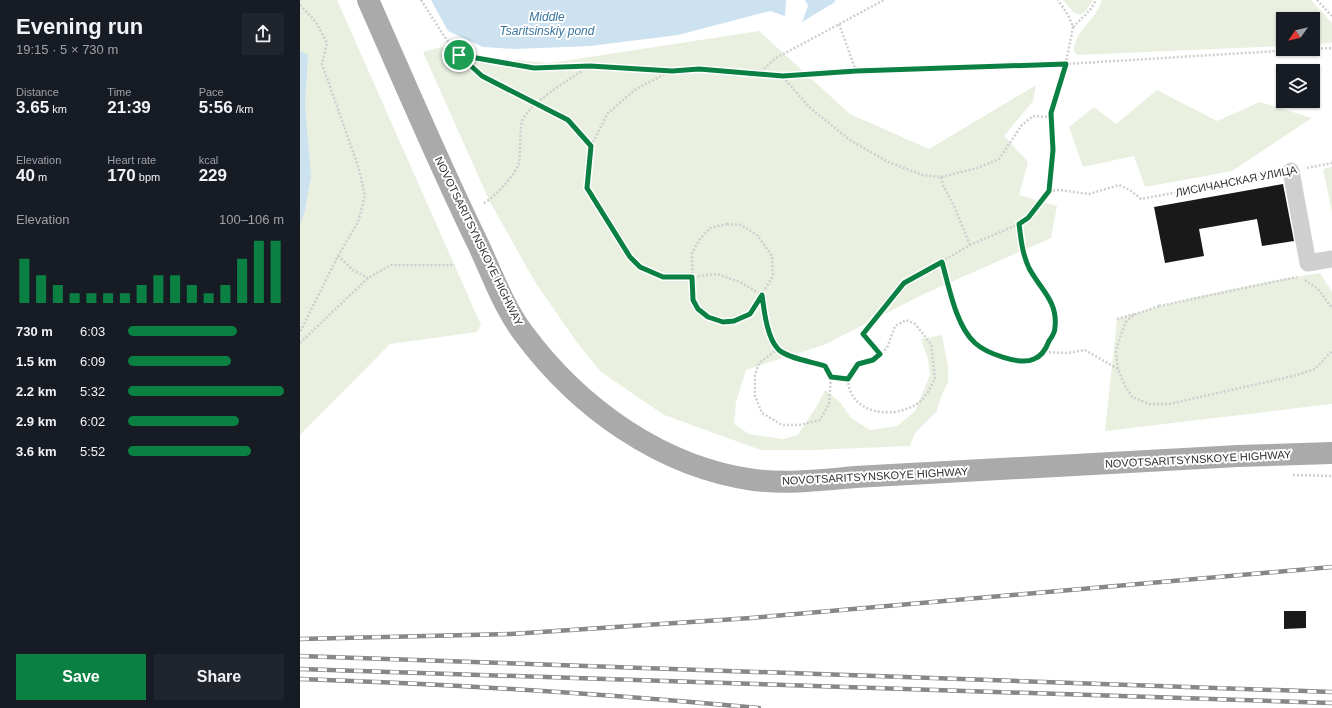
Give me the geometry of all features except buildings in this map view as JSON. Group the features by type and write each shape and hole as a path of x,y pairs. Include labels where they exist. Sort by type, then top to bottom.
{"main road":[{"name":"NOVOTSARITSYNSKOYE HIGHWAY","path":"368,0 466,219 509,308 523,332 558,376 603,415 652,447 685,462 730,475 754,480 800,482 855,477 1238,456 1332,453"}],"lane":[{"path":"1291,171 1308,263 1332,259"}],"path":[{"path":"421,0 444,36 459,55 482,76 568,120 591,146"},
{"path":"758,74 776,58 884,0"},
{"path":"880,354 863,334 904,283 970,245 1019,224 1028,218 1049,191 1053,150 1050,117 1066,64 1073,27 1068,15 1058,0"},
{"path":"1073,27 1090,10 1096,0"},
{"path":"1317,0 1332,16"},
{"path":"300,5 316,22 328,43 322,64 358,166 365,195 358,222 338,256 300,332"},
{"path":"839,24 856,71"},
{"path":"1320,49 1332,48"},
{"path":"459,55 534,68 590,66 672,71 699,69 783,76 856,71 1066,64 1276,51"},
{"path":"484,203 489,200 504,184 519,164 522,120 536,104 590,66"},
{"path":"672,71 636,89 608,113 591,146 587,188 630,257 640,267 663,277 692,277 717,274 740,282 762,295"},
{"path":"783,76 810,108 850,140 888,162 923,175 941,177 977,168 999,159 1022,125 1033,116 1050,117"},
{"name":"ЛИСИЧАНСКАЯ УЛИЦА","path":"1049,191 1059,190 1089,194 1119,185 1130,190 1141,199 1332,163"},
{"path":"941,177 943,186 954,206 970,245"},
{"path":"727,224 741,225 757,235 772,256 773,276 762,295 750,314 734,321 723,322 708,317 698,309 693,300 692,253 698,240 710,228 727,224"},
{"path":"942,262 958,318 974,343 993,355 1015,360 1033,360 1044,352 1055,329 1055,313 1045,290 1029,269 1022,251 1019,224"},
{"path":"338,256 353,270 368,278"},
{"path":"300,343 368,278 391,265 455,265"},
{"path":"1117,319 1159,306 1297,277"},
{"path":"1282,279 1302,278 1318,289 1332,308"},
{"path":"762,295 767,328 778,349 794,358 825,366 831,377 829,404 820,420 799,425 782,425 762,413 755,396 755,375 759,363 778,349"},
{"path":"1159,306 1133,315 1126,322 1116,352 1118,370 1132,397 1149,404 1169,404 1293,376 1314,369 1332,351"},
{"path":"906,320 916,324 931,344 935,379 922,400 901,411 883,413 860,406 848,387 848,379 858,364 873,360 880,354 887,348 895,326 906,320"},
{"path":"1044,352 1067,353 1085,350 1118,370"},
{"path":"831,377 848,379"},
{"path":"1285,475 1332,476"}],"green space":[{"path":"300,0 337,0 481,325 477,332 390,344 300,435"},
{"path":"1063,0 1093,0 1086,11 1080,15 1073,12"},
{"path":"1102,0 1311,0 1332,23 1332,43 1320,44 1320,12 1276,12 1276,46 1078,55 1074,52 1078,36 1099,7"},
{"path":"759,31 850,114 929,149 1036,85 1033,101 1004,136 1028,162 1019,195 1057,206 1051,238 926,293 824,345 746,370 736,402 734,424 749,434 783,439 798,435 818,404 825,390 840,402 851,418 870,430 897,426 915,411 930,375 928,359 921,339 942,335 948,366 948,382 941,397 937,411 915,433 910,446 812,450 761,450 664,415 601,372 576,341 535,282 489,200 423,52 441,47 478,57 550,63"},
{"path":"1157,90 1217,121 1260,102 1312,118 1232,171 1145,187 1134,156 1083,167 1069,127 1094,107 1116,124"},
{"path":"1332,167 1332,212 1323,169"},
{"path":"1320,273 1332,292 1332,404 1105,431 1117,319 1167,304 1218,292 1269,281"}],"water":[{"name":"Middle Tsaritsinskiy pond","path":"431,0 786,0 785,16 770,11 678,35 590,46 515,49 483,47 448,31"},
{"path":"805,0 835,0 835,2 802,22 808,6"},
{"path":"300,51 308,55 305,105 311,176 305,210 300,225"}],"railway":[{"path":"300,639 511,634 751,618 1332,567"},
{"path":"300,656 1332,692"},
{"path":"300,669 1332,703"},
{"path":"300,679 530,690 759,708"}],"route":[{"path":"459,55 534,68 590,66 672,71 699,69 783,76 856,71 1066,64 1050,117 1053,150 1049,191 1028,218 1019,224 1022,251 1029,269 1045,290 1055,313 1055,329 1044,352 1033,360 1015,360 993,355 974,343 958,318 942,262 904,283 863,334 880,354 873,360 858,364 848,379 831,377 825,366 794,358 778,349 767,328 762,295 750,314 734,321 723,322 708,317 698,309 693,300 692,277 663,277 640,267 630,257 587,188 591,146 568,120 482,76 459,55"}]}
